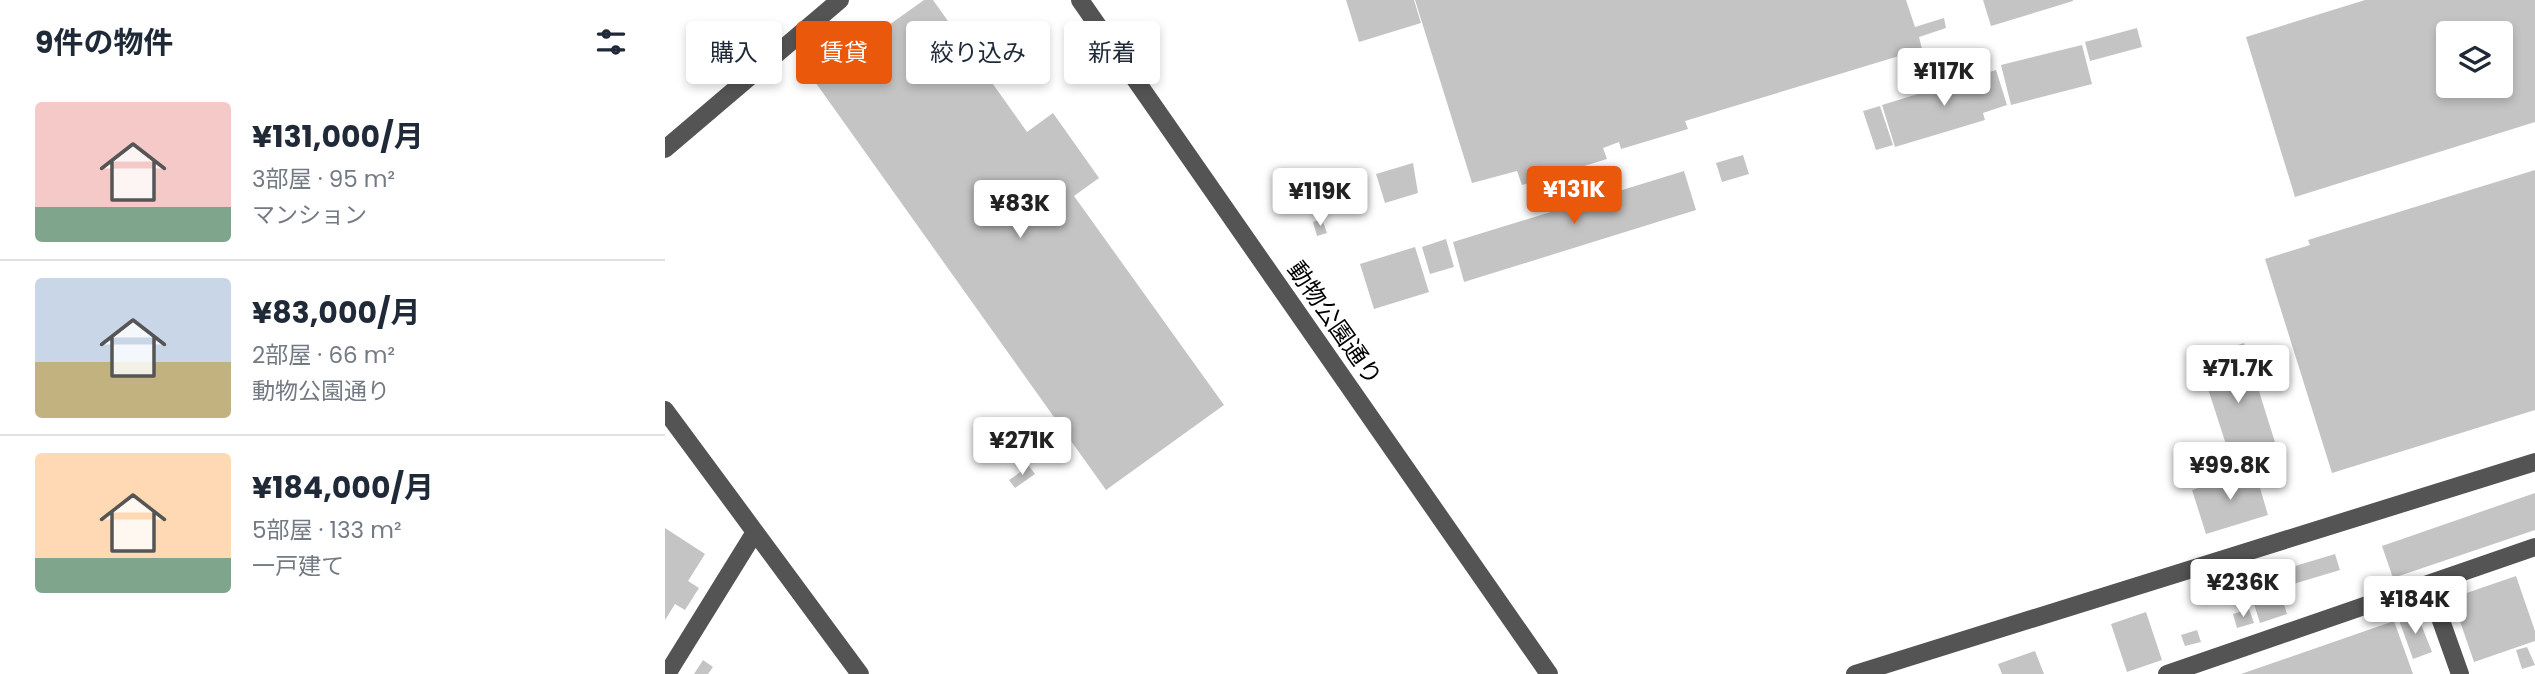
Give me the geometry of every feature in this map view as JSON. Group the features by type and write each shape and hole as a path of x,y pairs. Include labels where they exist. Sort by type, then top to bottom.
{"street":[{"path":"665,149 841,0"},
{"name":"動物公園通り","path":"1080,0 1549,674"},
{"path":"665,410 860,674"},
{"path":"1855,674 2535,462"},
{"path":"667,674 755,532"},
{"path":"2167,674 2535,547"},
{"path":"2428,584 2460,674"}],"building":[{"path":"924,0 933,0 948,21 906,21 906,84 993,84 1027,132 1053,113 1099,178 1074,196 1224,405 1106,490 817,84 892,84 892,23"},
{"path":"1346,0 1414,0 1421,23 1359,42"},
{"path":"1415,0 1906,0 1915,27 1944,18 1946,28 1919,37 1922,49 1685,121 1688,129 1621,149 1619,142 1603,148 1607,159 1522,185 1517,171 1472,183"},
{"path":"1983,0 2073,0 2073,1 1991,26"},
{"path":"2365,0 2535,0 2535,122 2295,197 2246,37"},
{"path":"2137,28 2142,47 2090,61 2085,42"},
{"path":"2082,45 2092,84 2011,105 2001,65"},
{"path":"1996,70 2007,105 1983,113 1985,120 1895,147 1882,105"},
{"path":"1880,106 1893,145 1876,150 1863,111"},
{"path":"1743,155 1749,174 1722,182 1716,163"},
{"path":"1413,163 1418,193 1385,203 1376,174"},
{"path":"2535,170 2535,410 2332,473 2265,259 2310,245 2308,240"},
{"path":"1684,171 1696,210 1464,282 1453,242"},
{"path":"1322,219 1327,233 1317,236 1313,222"},
{"path":"1446,239 1454,267 1430,274 1422,247"},
{"path":"1415,247 1429,292 1374,309 1360,264"},
{"path":"2244,343 2278,452 2233,466 2198,358"},
{"path":"1029,466 1035,474 1015,488 1009,480"},
{"path":"2255,471 2268,515 2206,534 2192,490"},
{"path":"2535,493 2535,530 2393,578 2382,546"},
{"path":"665,528 705,554 688,581 699,588 685,610 675,604 665,620"},
{"path":"2335,554 2340,570 2290,585 2285,569"},
{"path":"2275,571 2280,587 2227,602 2223,587"},
{"path":"2516,576 2535,631 2535,641 2474,662 2452,598"},
{"path":"2281,595 2287,614 2260,623 2254,604"},
{"path":"2249,609 2254,623 2237,628 2233,614"},
{"path":"2146,612 2162,660 2127,672 2111,624"},
{"path":"2417,614 2432,652 2413,659 2399,620"},
{"path":"2394,621 2413,674 2241,674"},
{"path":"2197,630 2201,642 2185,646 2181,635"},
{"path":"2527,647 2535,665 2522,669 2516,650"},
{"path":"2035,651 2044,674 2002,674 1998,664"},
{"path":"703,660 713,667 708,674 694,674"}]}
